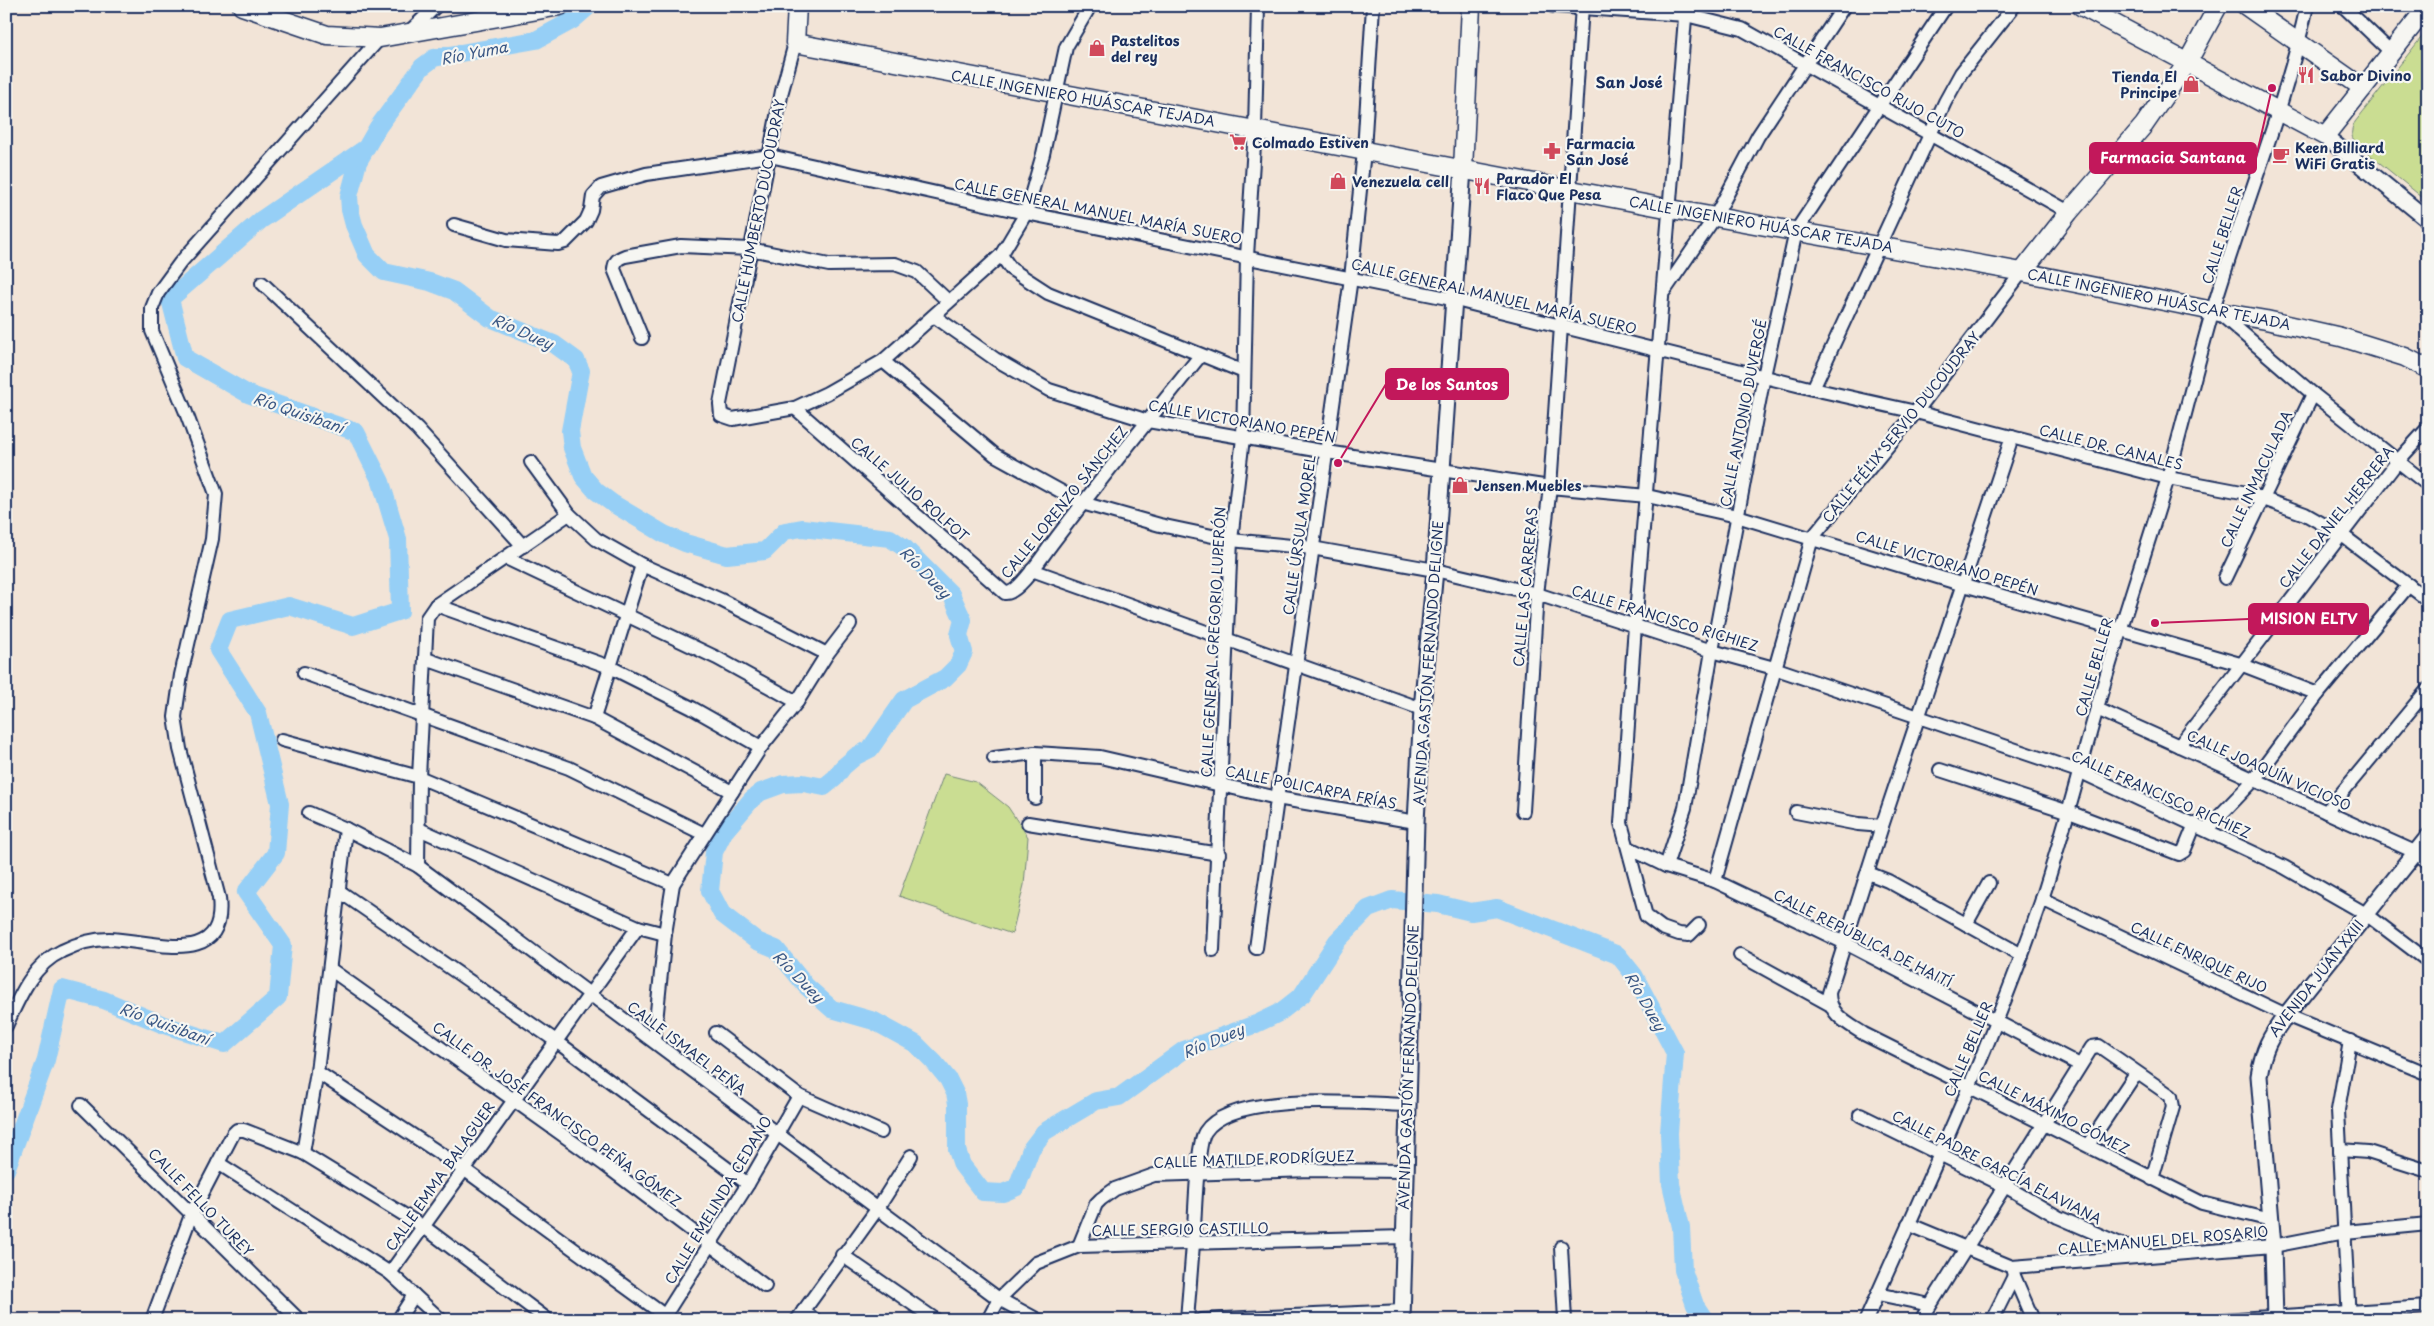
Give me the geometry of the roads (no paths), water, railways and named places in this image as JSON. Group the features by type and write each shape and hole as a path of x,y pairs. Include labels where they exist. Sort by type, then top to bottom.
{"main road":[{"path":"242,6 327,35 380,38 560,6"},
{"name":"CALLE HUMBERTO DUCOUDRAY","path":"794,43 797,6"},
{"name":"AVENIDA GASTÓN FERNANDO DELIGNE","path":"1463,169 1471,6"},
{"path":"2080,6 2325,136 2428,6"},
{"name":"CALLE FÉLIX SERVIO DUCOUDRAY","path":"2022,272 2069,212 2144,125 2187,63 2218,6"},
{"path":"2246,6 2363,88"},
{"name":"CALLE INGENIERO HUÁSCAR TEJADA","path":"794,43 1671,209 2022,272 2215,312 2266,320 2341,337 2405,357 2428,369"}],"street":[{"path":"408,33 436,6"},
{"path":"795,408 827,393 883,361 1000,255 1026,213 1044,154 1066,48 1090,6"},
{"name":"CALLE GENERAL GREGORIO LUPERÓN","path":"1213,950 1219,854 1230,540 1243,438 1247,256 1255,129 1258,6"},
{"name":"CALLE ÚRSULA MOREL","path":"1256,948 1351,278 1364,151 1373,6"},
{"name":"CALLE FRANCISCO RIJO CUTO","path":"1553,6 1686,11 1742,29 1878,106 1930,132 2069,212"},
{"path":"1663,292 1715,217 1758,136 1844,6"},
{"name":"CALLE ANTONIO DUVERGÉ","path":"1666,866 1685,808 1737,516 1764,376 1796,231 1946,6"},
{"path":"1813,389 1930,132 1960,73 2014,6"},
{"name":"CALLE BELLER","path":"1866,1320 1969,1087 1996,1022 2042,899 2081,772 2120,630 2168,478 2215,312 2279,112 2307,6"},
{"path":"2343,6 2391,52"},
{"name":"CALLE LAS CARRERAS","path":"1523,811 1538,594 1550,487 1562,326 1582,7"},
{"path":"1686,11 1635,626 1621,823 1646,916 1662,928 1678,934 1689,935 1699,925"},
{"path":"6,1026 31,977 59,952 81,943 108,939 184,947 201,944 213,932 218,919 220,913 219,898 180,749 175,717 179,682 212,539 216,494 185,410 152,331 152,308 158,292 180,262 380,38"},
{"name":"CALLE HUMBERTO DUCOUDRAY","path":"794,43 782,91 720,404 721,415 733,420 795,408"},
{"path":"2325,136 2428,220"},
{"name":"CALLE GENERAL MANUEL MARÍA SUERO","path":"454,225 506,240 558,244 565,242 586,221 591,210 593,196 601,187 646,174 770,156 1026,213 1247,256 1452,299 1764,376"},
{"name":"AVENIDA GASTÓN FERNANDO DELIGNE","path":"1402,1316 1405,1171 1409,1105 1410,984 1422,709 1435,570 1452,299 1463,169"},
{"path":"642,338 614,269 617,259 681,246 750,249 830,265 895,264 917,272 948,301"},
{"path":"1000,255 1011,269 1048,293 1200,356 1244,372"},
{"name":"CALLE FÉLIX SERVIO DUCOUDRAY","path":"1715,881 1812,538 1916,412 2022,272"},
{"path":"262,283 417,429 523,546"},
{"path":"2215,312 2313,394 2428,485"},
{"name":"CALLE VICTORIANO PEPÉN","path":"934,316 995,359 1049,390 1148,421 1327,452 1550,487 1647,496 1737,516 1964,585 2240,664 2318,694"},
{"name":"CALLE LORENZO SÁNCHEZ","path":"1005,593 1014,592 1082,503 1200,356"},
{"name":"CALLE FRANCISCO RICHIEZ","path":"883,361 995,455 1082,503 1160,525 1230,540 1312,548 1435,570 1538,594 1919,716 2081,772 2201,827 2284,867 2366,914 2428,961"},
{"name":"CALLE DR. CANALES","path":"1764,376 1916,412 2168,478 2246,493 2305,514 2342,535 2428,600"},
{"name":"CALLE INMACULADA","path":"2225,578 2313,394"},
{"name":"CALLE JULIO ROLFOT","path":"795,408 1005,593"},
{"name":"CALLE DANIEL HERRERA","path":"2179,746 2240,664 2398,461 2428,428"},
{"path":"1831,1008 1829,993 1882,826 2012,437"},
{"path":"531,462 569,514 596,539 642,565 721,600 828,654"},
{"path":"418,866 419,777 427,618 436,605 569,514"},
{"path":"506,558 717,658 798,702"},
{"path":"594,718 642,565"},
{"path":"1032,570 1422,709"},
{"path":"1940,770 2069,812 2179,854 2184,851 2201,827 2254,780 2318,694 2409,584"},
{"path":"436,605 610,667 692,708 761,747"},
{"path":"654,1041 665,934 673,884 761,747 798,702 828,654 850,624"},
{"path":"426,659 594,718 732,792"},
{"path":"304,673 568,768 704,834"},
{"path":"2326,812 2428,690"},
{"name":"CALLE JOAQUÍN VICIOSO","path":"2097,709 2415,852 2428,862"},
{"path":"282,740 419,777 673,884"},
{"path":"1035,753 1035,798"},
{"name":"CALLE POLICARPA FRÍAS","path":"994,758 1035,753 1100,757 1277,798 1416,822"},
{"path":"1796,812 1858,824 1882,826"},
{"name":"CALLE ISMAEL PEÑA","path":"309,814 346,828 418,866 654,1041 776,1135 1000,1299 1038,1320"},
{"path":"1028,823 1219,854"},
{"path":"303,1153 317,1072 346,828"},
{"path":"419,829 638,927 665,934"},
{"name":"AVENIDA JUAN XXIII","path":"2275,1318 2273,1246 2259,1076 2265,1047 2286,1015 2428,837"},
{"name":"CALLE REPÚBLICA DE HAITÍ","path":"1629,848 1666,866 1715,881 1845,943 2080,1065"},
{"path":"1868,873 1888,881 2022,955"},
{"path":"1966,924 1989,883"},
{"path":"339,891 556,1041 748,1184"},
{"name":"CALLE ENRIQUE RIJO","path":"2042,899 2286,1015 2428,1074"},
{"name":"CALLE EMMA BALAGUER","path":"390,1273 465,1170 512,1100 638,927"},
{"name":"CALLE MÁXIMO GÓMEZ","path":"1740,955 1831,1008 1864,1034 2088,1145 2152,1179 2202,1203 2271,1220"},
{"name":"CALLE DR. JOSÉ FRANCISCO PEÑA GÓMEZ","path":"330,968 605,1165 765,1286"},
{"path":"716,1033 800,1096 881,1132"},
{"path":"2349,1316 2338,1110 2350,1041"},
{"path":"1920,1320 2092,1046 2096,1045 2171,1096 2173,1103 2152,1179"},
{"path":"317,1072 465,1170 666,1318"},
{"path":"2088,1145 2136,1073"},
{"name":"CALLE EMELINDA CEDANO","path":"666,1318 800,1096"},
{"path":"1187,1320 1198,1173 1202,1139 1206,1130 1217,1121 1254,1105 1289,1103 1409,1105"},
{"name":"CALLE FELLO TUREY","path":"81,1105 299,1320"},
{"name":"CALLE PADRE GARCÍA ELAVIANA","path":"1860,1115 2005,1186 2058,1217 2148,1256"},
{"path":"152,1320 191,1215 237,1130 244,1130 303,1153 424,1227 548,1320"},
{"path":"2340,1150 2368,1152 2428,1171"},
{"path":"815,1320 800,1316 842,1255 878,1208 911,1156"},
{"path":"218,1163 390,1273 441,1320"},
{"name":"CALLE MATILDE RODRÍGUEZ","path":"1079,1246 1096,1204 1116,1189 1154,1175 1405,1171"},
{"name":"CALLE MANUEL DEL ROSARIO","path":"1908,1224 2013,1271 2148,1256 2273,1246 2345,1232 2428,1224"},
{"name":"CALLE SERGIO CASTILLO","path":"988,1320 1000,1299 1038,1261 1079,1246 1404,1237"},
{"path":"1561,1247 1564,1320"},
{"path":"842,1255 936,1320"},
{"path":"1992,1320 2013,1271"},
{"path":"2013,1271 2033,1320"},
{"path":"1878,1294 1930,1305"},
{"path":"398,1320 414,1295"},
{"path":"2222,1320 2349,1316 2428,1307"},
{"path":"1201,1320 1402,1316"}],"waterway":[{"name":"Río Duey","path":"589,6 573,20 536,40 434,58 422,67 378,127 358,162 349,196 350,210 354,225 367,255 384,272 430,282 454,291 490,318 554,344 576,360 581,371 570,431 572,448 583,476 596,491 612,503 664,534 685,543 727,555 765,551 785,531 802,528 890,538 906,549 951,594 963,620 959,635 964,652 958,665 945,678 904,700 870,749 856,756 824,787 803,783 783,784 761,792 752,799 724,832 714,852 710,891 722,914 757,941 776,949 806,986 832,1009 874,1021 916,1044 948,1079 955,1093 957,1104 957,1150 962,1165 983,1192 1003,1193 1017,1187 1031,1149 1044,1132 1096,1101 1119,1097 1184,1050 1256,1024 1279,1013 1302,995 1337,941 1368,909 1392,900 1438,904 1471,912 1497,908 1618,955 1634,975 1675,1053 1669,1133 1671,1184 1681,1227 1683,1270 1695,1305 1705,1320"},
{"name":"Río Quisibaní","path":"6,1170 46,1060 62,989 104,1000 164,1025 224,1044 278,997 283,945 246,892 276,853 280,804 258,713 218,650 230,620 289,606 353,626 400,611 398,539 381,482 356,432 248,394 185,358 170,299 261,220 363,150"}],"place":[{"name":"Pastelitos del rey","path":"1097,48"},
{"name":"Sabor Divino","path":"2306,75"},
{"name":"Tienda El Principe","path":"2191,84"},
{"name":"Farmacia Santana","path":"2272,88"},
{"name":"Colmado Estiven","path":"1238,142"},
{"name":"Farmacia San José","path":"1552,151"},
{"name":"Keen Billiard WiFi Gratis","path":"2281,155"},
{"name":"Venezuela cell","path":"1338,181"},
{"name":"Parador El Flaco Que Pesa","path":"1482,186"},
{"name":"De los Santos","path":"1338,463"},
{"name":"Jensen Muebles","path":"1460,485"},
{"name":"MISION ELTV","path":"2155,623"}],"district":[{"name":"San José","path":"1629,81"}],"water label":[{"name":"Río Yuma","path":"474,52"}]}
